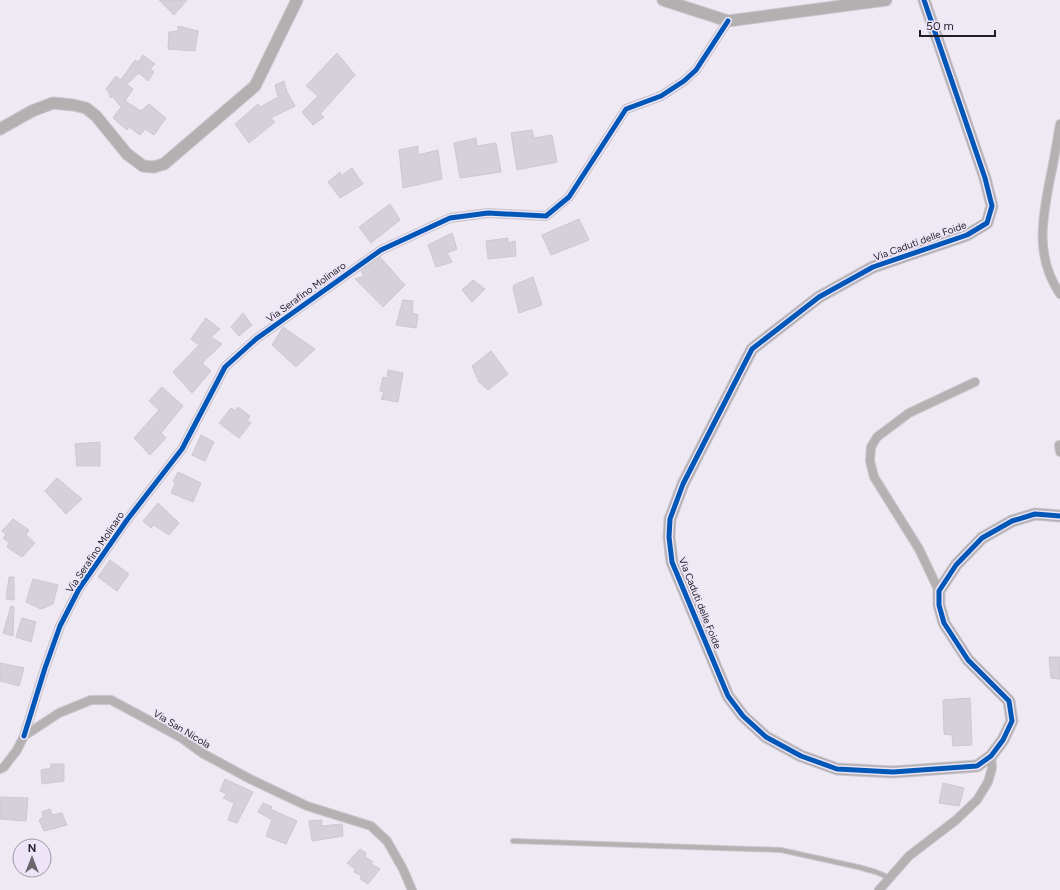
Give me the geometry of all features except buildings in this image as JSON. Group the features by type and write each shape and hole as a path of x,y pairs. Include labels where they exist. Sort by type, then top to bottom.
{"street":[{"path":"0,129 32,111 53,103 73,105 86,108 96,116 126,154 143,166 154,167 164,164 255,86 297,0"},
{"path":"663,0 728,21 886,0"},
{"name":"Via Caduti delle Foide","path":"924,0 985,178 992,206 987,222 967,235 873,267 819,297 752,349 683,484 670,519 669,537 672,562 728,696 743,716 766,737 801,756 837,768 893,772 977,766 991,756 1003,740 1012,721 1009,701 968,660 944,623 939,605 939,591"},
{"name":"Via Serafino Molinaro","path":"24,736 45,668 58,633 79,589 127,520 182,449 225,367 256,339 380,250 450,218 488,213 546,216 569,197 626,109 661,96 684,81 696,70 728,21"},
{"path":"1060,124 1044,213 1042,239 1045,262 1052,283 1060,294"},
{"path":"939,591 919,549 874,478 870,461 871,447 877,437 909,413 975,382"},
{"path":"939,591 956,565 982,538 1012,521 1034,514 1060,516"},
{"name":"Via San Nicola","path":"0,769 17,750 24,736 59,713 91,700 111,700 180,737 202,753 250,779 307,806 371,826 387,841 412,890"},
{"path":"879,890 909,856 956,820 977,800 988,782 992,768 991,756"}],"lane":[{"path":"513,840 781,850 858,867 890,878"}],"cycle path":[{"path":"924,0 985,178 992,206 987,223 967,235 873,267 819,297 752,349 683,484 670,519 669,537 672,562 728,696 743,716 766,737 801,756 837,769 893,772 977,766 991,756 1003,740 1012,721 1009,701 968,660 944,623 939,605 939,591 956,565 982,538 1012,521 1035,514 1060,516"},
{"path":"24,736 60,626 79,589 127,520 182,449 225,367 256,339 381,250 450,218 488,213 546,216 569,197 626,109 661,96 684,81 696,70 728,21"}]}
